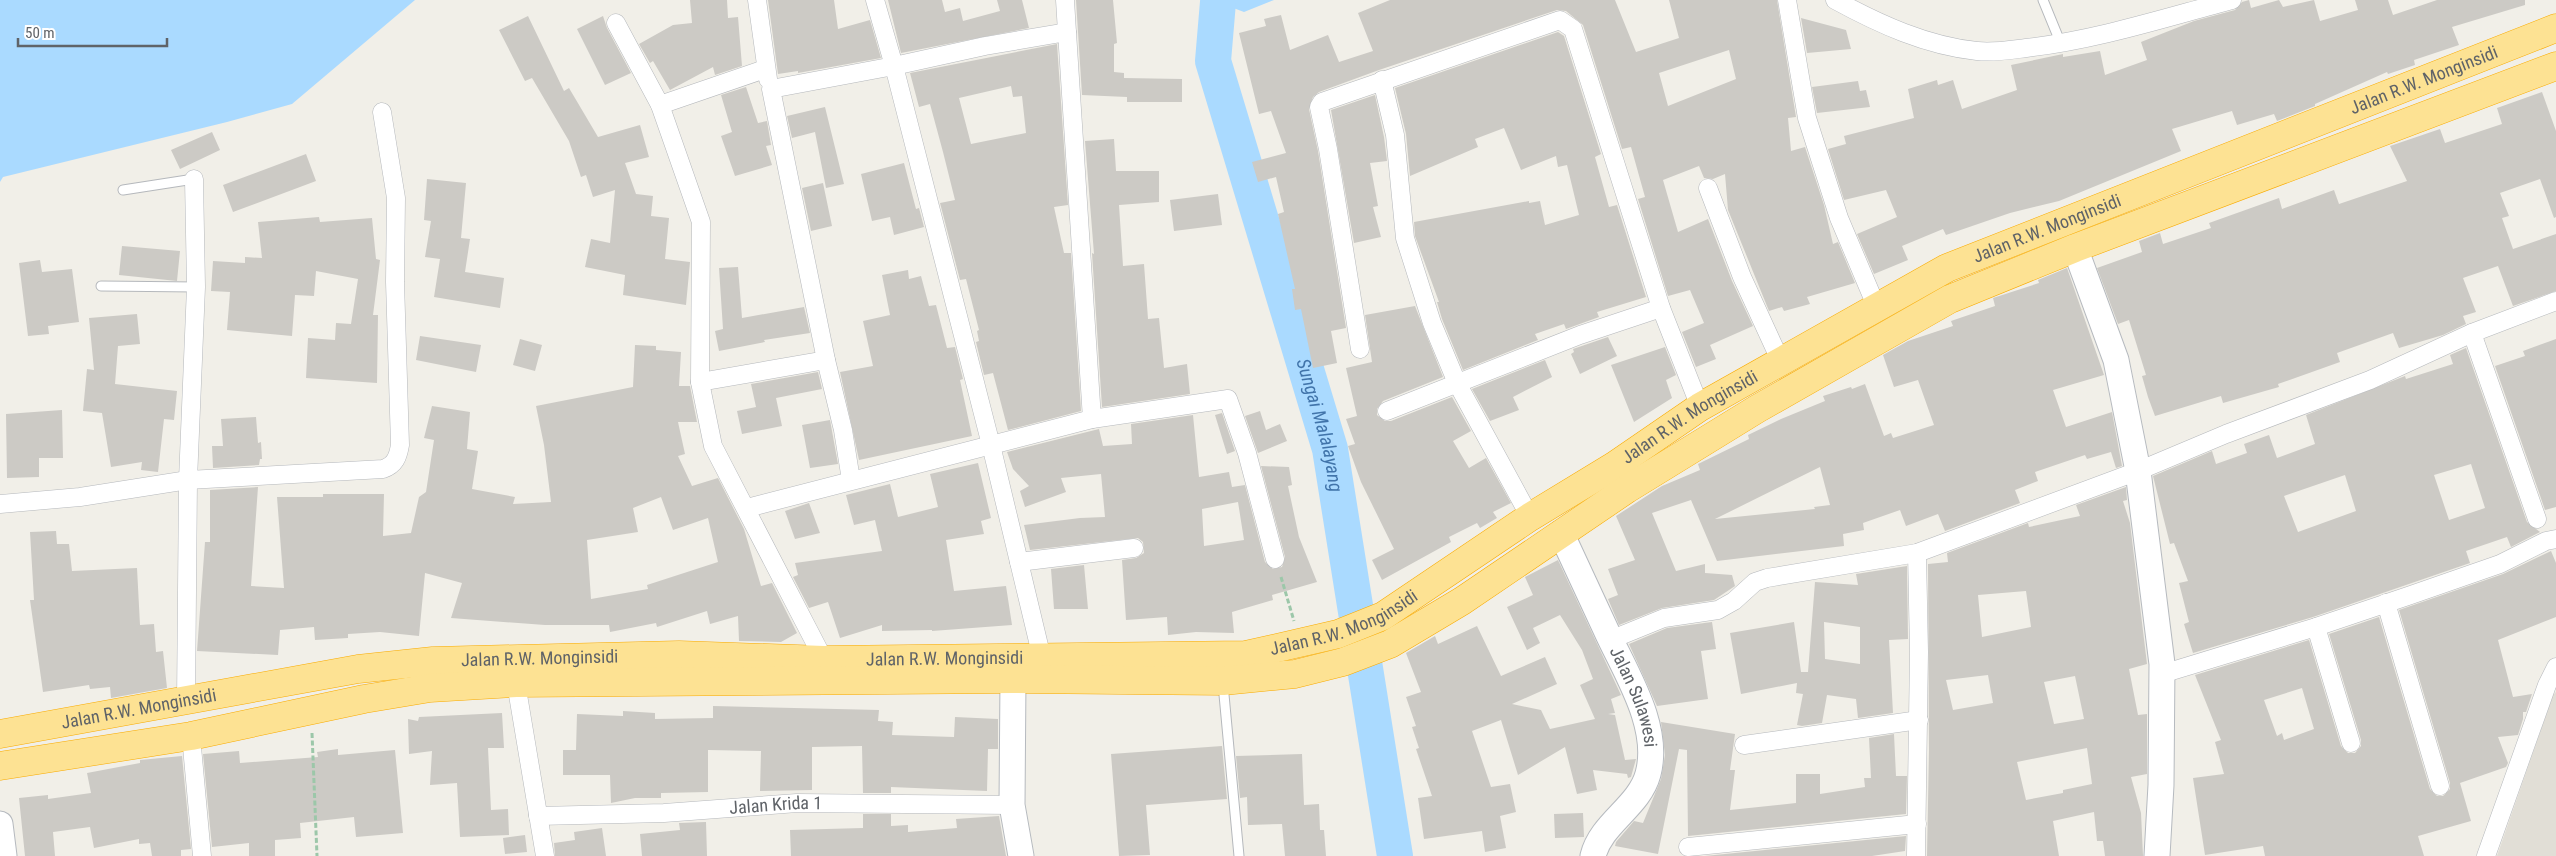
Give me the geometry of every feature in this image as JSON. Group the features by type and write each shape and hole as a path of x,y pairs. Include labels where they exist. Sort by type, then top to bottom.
{"highway":[{"name":"Jalan R.W. Monginsidi","path":"0,766 191,736 364,699 430,688 466,673 679,655 824,660 1246,656 1338,634 1383,616 1530,518 1614,466 1700,407 1947,268 2556,28"},
{"name":"Jalan R.W. Monginsidi","path":"0,734 186,702 358,669 433,662 466,673 516,683 1012,680 1223,681 1295,674 1343,662 1390,644 1462,601 1561,533 1757,408 1950,299 2075,248 2554,73"},
{"path":"1741,384 1757,408"},
{"path":"358,669 364,699"}],"main road":[{"path":"2075,248 2116,360 2138,471 2159,634 2162,674 2161,786 2157,856"},
{"name":"Jalan Sulawesi","path":"1561,533 1640,706 1648,733 1649,767 1639,793 1600,838 1593,856"},
{"path":"1012,680 1012,805 1021,856"},
{"path":"0,824 4,856"}],"street":[{"path":"757,0 765,69 771,89 826,360 843,430 851,480"},
{"path":"875,0 894,66 991,445 1042,658"},
{"path":"1065,0 1092,420"},
{"path":"1787,0 1808,118 1838,218 1877,308"},
{"path":"1836,0 1867,17 1924,39 1952,48 1980,52 2061,44 2232,0"},
{"path":"1360,348 1328,149 1319,107 1322,102 1382,80 1555,21 1568,24 1573,29 1661,308 1700,407"},
{"path":"616,24 660,106 701,222 700,382 713,446 747,508 824,660"},
{"path":"771,89 894,66 985,46 1067,32"},
{"path":"660,106 765,69"},
{"path":"1382,80 1395,135 1405,238 1432,323 1457,384 1530,518"},
{"path":"0,504 80,497 188,480 383,469 390,467 396,462 400,445 395,282 396,198 382,112"},
{"path":"186,702 188,480 196,287 194,179"},
{"path":"1708,188 1742,277 1781,362"},
{"path":"1610,640 1664,618 1718,610 1734,601 1755,582 1767,578 1917,553 2138,471 2226,434 2370,380 2472,333 2556,301"},
{"path":"1387,411 1580,335 1661,308"},
{"path":"2472,333 2537,519"},
{"path":"700,382 826,360"},
{"path":"747,508 1092,420 1228,399 1247,453 1275,559"},
{"path":"2162,674 2316,627 2500,564 2546,541 2556,539"},
{"path":"1019,562 1134,548"},
{"path":"1916,856 1919,720 1917,553"},
{"path":"2386,603 2440,786"},
{"path":"2316,627 2351,743"},
{"path":"2486,856 2547,685 2556,667"},
{"path":"516,683 545,856"},
{"path":"1744,745 1919,720"},
{"path":"191,736 202,856"},
{"name":"Jalan Krida 1","path":"538,816 664,813 797,803 1012,805"},
{"path":"1688,847 1917,824"}],"lane":[{"path":"1860,0 1867,17"},
{"path":"2043,0 2061,44"},
{"path":"123,190 194,179"},
{"path":"101,286 196,287"},
{"path":"1223,681 1239,856"}],"path":[{"path":"1275,559 1301,643"},
{"path":"311,710 317,856"}],"shaded area":[{"path":"2556,692 2556,856 2497,856 2553,695"}],"water":[{"path":"0,0 415,0 292,104 227,122 3,177 0,182"},
{"path":"1212,0 1274,0 1244,12"}],"building":[{"path":"690,0 727,0 728,18 738,17 742,66 715,75 713,67 670,90 653,61 650,63 639,44 673,25 692,23"},
{"path":"768,0 834,0 838,29 870,20 881,58 798,73 798,71 778,74"},
{"path":"888,0 942,0 945,12 960,8 963,21 1000,11 997,0 1022,0 1029,28 901,53"},
{"path":"1076,0 1113,0 1117,43 1114,44 1114,72 1124,73 1124,78 1182,79 1182,102 1127,102 1127,97 1082,95"},
{"path":"1390,0 1615,0 1636,52 1679,38 1669,0 1777,0 1796,117 1788,118 1791,151 1805,147 1824,205 1833,244 1838,242 1855,283 1807,297 1810,304 1784,311 1782,307 1769,311 1728,210 1725,174 1713,179 1704,178 1699,166 1663,180 1678,232 1708,219 1732,281 1753,326 1710,345 1716,359 1696,367 1682,332 1704,323 1690,290 1668,296 1638,199 1645,197 1631,147 1622,149 1583,25 1566,11 1557,10 1379,70 1319,92 1313,97 1309,109 1318,151 1346,328 1331,331 1337,363 1313,368 1301,309 1295,310 1292,289 1295,289 1278,214 1284,212 1276,177 1258,182 1252,162 1286,153 1271,111 1259,114 1239,33 1266,26 1264,19 1281,15 1290,50 1328,35 1339,62 1373,51 1358,13","holes":["1729,50 1736,79 1668,106 1659,73"]},
{"path":"2249,0 2251,8 2279,0 2283,7 2314,0 2320,21 2358,10 2355,0 2388,0 2393,15 2437,0 2525,0 2525,5 2452,27 2459,45 2414,60 2415,65 2388,74 2387,72 2315,104 2315,106 2277,121 2274,114 2237,125 2232,111 2172,129 2181,151 2059,201 2010,213 1946,235 1943,229 1902,246 1908,260 1874,274 1857,234 1897,217 1886,190 1844,200 1828,149 1846,144 1844,136 1914,118 1908,89 1937,80 1938,85 1953,80 1962,109 2017,90 2011,65 2063,54 2063,57 2100,51 2105,75 2147,60 2141,42 2194,21 2235,10 2242,2"},
{"path":"528,16 564,91 569,88 598,137 640,125 649,157 625,163 636,194 653,196 651,216 669,218 665,259 690,262 686,305 623,295 625,275 585,267 591,239 610,243 615,190 593,197 586,175 581,177 569,141 532,78 525,81 499,30"},
{"path":"603,16 607,28 631,73 605,85 577,29"},
{"path":"1801,18 1846,30 1851,49 1807,53"},
{"path":"1558,32 1564,36 1601,154 1595,157 1609,207 1617,205 1646,297 1597,312 1599,317 1566,329 1564,324 1535,334 1538,340 1463,370 1442,319 1437,302 1439,302 1415,236 1414,222 1529,201 1529,203 1540,201 1545,225 1579,215 1567,165 1558,167 1556,156 1521,170 1504,128 1475,139 1478,147 1410,176 1406,134 1395,88"},
{"path":"1057,44 1068,205 1054,207 1064,253 1071,253 1081,411 1008,430 993,373 984,375 976,342 979,341 977,331 979,330 966,279 960,280 940,203 955,200 930,104 919,107 910,73","holes":["1011,86 1013,97 1022,96 1026,133 971,144 959,98"]},
{"path":"1858,81 1860,91 1866,90 1870,107 1817,113 1812,87"},
{"path":"746,87 758,123 767,121 771,145 766,146 772,165 735,176 721,136 732,132 721,95"},
{"path":"2542,92 2556,131 2556,217 2554,218 2540,179 2500,193 2509,216 2502,218 2513,249 2556,234 2556,291 2513,306 2498,266 2463,278 2476,312 2463,316 2466,324 2443,335 2399,348 2393,333 2337,353 2340,362 2278,384 2279,387 2223,403 2221,396 2155,416 2142,376 2146,375 2129,320 2118,324 2097,268 2142,252 2139,241 2160,233 2163,244 2211,228 2209,223 2279,198 2282,209 2334,190 2339,204 2407,181 2390,146 2440,129 2445,143 2502,124 2497,108"},
{"path":"1375,95 1387,161 1370,163 1378,206 1373,207 1381,237 1354,243 1331,110"},
{"path":"825,107 844,184 826,188 815,132 792,138 787,116"},
{"path":"212,132 220,150 180,169 171,150"},
{"path":"1114,139 1116,171 1159,171 1159,202 1119,205 1123,266 1144,264 1148,319 1159,318 1164,368 1187,364 1190,394 1102,407 1092,253 1094,254 1085,141"},
{"path":"306,154 316,181 233,212 223,185"},
{"path":"904,163 916,209 919,208 924,227 894,235 890,217 872,221 861,174"},
{"path":"427,179 466,183 461,238 470,239 465,272 504,278 500,308 434,297 440,259 425,257 431,221 424,220"},
{"path":"823,183 832,226 811,231 802,188"},
{"path":"1218,194 1222,225 1174,231 1170,200"},
{"path":"319,217 320,222 372,218 376,259 380,260 373,315 378,315 377,383 306,378 308,338 335,340 336,323 351,324 358,279 316,271 314,296 295,295 292,336 227,330 230,292 211,291 213,261 245,263 245,257 262,258 258,222"},
{"path":"122,246 180,251 177,281 119,275"},
{"path":"40,260 42,272 72,269 79,322 48,326 49,334 28,336 19,263"},
{"path":"738,267 742,318 804,307 810,333 764,340 765,342 719,351 715,331 723,329 719,268"},
{"path":"2067,268 2104,375 2053,390 2066,427 2112,412 2122,466 2116,468 2111,452 2087,459 2085,455 2035,472 2038,481 2015,490 2020,503 1945,531 1938,514 1906,526 1900,510 1863,523 1864,530 1843,534 1844,546 1717,561 1691,500 1652,513 1676,571 1705,564 1705,573 1732,575 1735,586 1714,600 1662,608 1619,625 1608,599 1618,595 1608,569 1635,560 1616,516 1662,486 1700,470 1698,464 1749,439 1748,435 1825,401 1823,396 1851,387 1852,389 1865,384 1884,436 1891,433 1893,438 1934,425 1918,380 1894,387 1883,355 1908,341 1953,326 1951,321 1995,306 1993,298 2039,283 2038,280","holes":["1820,467 1830,505 1814,507 1815,509 1715,519"]},
{"path":"908,270 909,279 921,276 929,306 936,305 947,348 955,347 963,379 960,380 972,436 859,460 840,372 873,366 863,321 890,315 882,275"},
{"path":"1415,306 1443,377 1383,401 1377,409 1377,415 1385,421 1391,421 1452,397 1471,431 1453,441 1469,468 1486,458 1511,503 1493,512 1497,518 1480,528 1477,523 1449,537 1451,542 1382,580 1372,560 1394,549 1361,482 1348,446 1355,444 1346,419 1357,416 1346,368 1372,362 1365,315"},
{"path":"137,314 140,344 118,346 115,384 177,391 174,420 164,419 158,472 141,470 142,462 111,467 102,413 83,411 87,369 94,370 89,318"},
{"path":"420,336 481,345 476,372 416,360"},
{"path":"1608,337 1617,356 1580,374 1571,354 1574,352 1573,349"},
{"path":"520,339 542,345 535,371 513,365"},
{"path":"2556,339 2556,507 2545,510 2495,366 2525,356 2523,351"},
{"path":"635,345 656,346 656,350 681,352 679,386 690,386 697,422 678,422 685,454 678,456 692,486 718,478 744,529 761,586 772,583 797,633 781,642 739,641 738,616 710,624 707,611 657,627 656,623 610,632 609,625 545,625 451,618 462,583 425,573 419,636 380,632 348,634 348,638 315,640 314,627 280,630 278,655 197,651 205,542 210,542 210,490 258,487 251,586 284,588 277,497 323,497 323,494 384,494 383,536 411,533 419,497 426,492 434,440 424,438 432,406 470,412 467,449 478,451 472,489 515,497 513,504 551,502 544,445 536,406 633,387","holes":["661,497 673,530 708,518 718,562 647,585 648,589 591,599 587,540 638,532 633,508"]},
{"path":"1665,347 1676,375 1666,380 1672,398 1634,422 1611,365"},
{"path":"2466,348 2527,522 2540,532 2511,547 2507,537 2466,551 2470,563 2313,617 2193,653 2184,624 2189,622 2179,583 2188,581 2174,543 2170,544 2153,476 2212,451 2216,464 2247,453 2244,444 2269,435 2277,458 2315,444 2306,415 2405,376 2406,379 2453,364 2450,355","holes":["2471,464 2485,508 2449,520 2434,475","2345,475 2356,511 2298,532 2284,496"]},
{"path":"1545,360 1552,377 1513,397 1519,410 1490,421 1472,389"},
{"path":"818,372 822,389 776,398 782,426 742,434 737,411 756,407 751,384"},
{"path":"62,410 63,458 39,458 39,477 7,478 6,414"},
{"path":"1260,411 1266,430 1280,424 1287,441 1258,453 1245,416"},
{"path":"1222,413 1235,451 1227,454 1215,415"},
{"path":"1193,415 1199,477 1229,472 1232,487 1245,485 1265,562 1273,569 1282,567 1285,557 1261,466 1289,467 1292,485 1288,486 1299,537 1317,582 1272,595 1273,600 1232,612 1234,633 1196,632 1168,635 1167,617 1126,620 1122,560 1136,558 1144,553 1143,542 1138,538 1030,550 1024,525 1105,517 1101,474 1061,478 1066,492 1025,507 1020,491 1029,486 1013,469 1007,452 1099,429 1103,446 1132,444 1131,424","holes":["1238,502 1244,540 1204,546 1202,509"]},
{"path":"256,417 258,443 261,442 262,459 260,459 259,465 213,468 212,446 223,446 221,419"},
{"path":"830,420 838,464 810,468 802,425"},
{"path":"978,463 991,518 981,521 984,534 946,540 954,591 1006,586 1012,625 932,631 882,631 882,625 840,638 828,602 809,608 793,577 798,575 795,563 882,551 875,520 854,525 846,495 890,484 898,517 938,507 930,474"},
{"path":"2126,487 2127,500 2123,501 2130,523 2147,664 2129,669 2138,715 2147,714 2147,774 2131,777 2141,813 2143,856 2105,856 2103,841 2097,841 2094,812 2053,821 2059,856 1927,856 1929,750 1928,564 1948,562 1947,553 2028,523 2029,527 2080,516 2076,505","holes":["2026,591 2031,627 1982,637 1978,595","1988,675 1993,703 1953,710 1946,680","2075,676 2084,719 2054,724 2044,682","2087,748 2092,784 2063,790 2063,793 2026,800 2017,762"]},
{"path":"809,503 820,533 795,539 785,511"},
{"path":"56,531 57,544 69,544 72,571 137,568 140,625 154,624 156,652 163,651 167,688 111,698 110,687 90,689 89,685 43,692 30,600 34,600 30,532"},
{"path":"2551,551 2556,563 2556,617 2498,640 2513,697 2532,694 2526,712 2523,712 2518,735 2498,737 2508,763 2506,767 2460,783 2471,821 2418,836 2424,856 2265,856 2263,846 2205,855 2193,778 2224,774 2215,742 2221,740 2195,675 2309,640 2341,746 2348,753 2355,753 2361,746 2361,740 2329,634 2379,617 2430,789 2437,796 2443,796 2450,789 2450,783 2399,610 2503,574","holes":["2302,688 2314,729 2284,740 2282,733 2277,736 2264,700"]},
{"path":"1558,560 1621,695 1611,699 1615,713 1608,714 1615,715 1625,760 1636,759 1631,777 1628,778 1627,774 1593,770 1597,790 1577,794 1565,747 1518,775 1501,720 1472,731 1491,787 1510,784 1516,812 1500,816 1506,848 1485,852 1482,831 1424,839 1418,798 1432,796 1416,749 1419,748 1412,727 1416,726 1406,697 1421,692 1406,653 1435,636 1438,644 1477,626 1501,676 1545,657 1557,684 1512,704 1541,710 1550,729 1595,719 1580,685 1593,679 1582,650 1560,615 1533,628 1540,643 1527,650 1507,607 1533,595 1525,577"},
{"path":"1084,565 1088,609 1054,609 1051,569"},
{"path":"1907,566 1908,639 1889,640 1893,713 1858,718 1856,699 1827,695 1822,723 1802,726 1797,725 1803,694 1796,693 1797,683 1741,694 1730,633 1794,622 1801,672 1808,672 1815,582 1858,585 1856,574","holes":["1824,622 1860,627 1860,664 1825,659"]},
{"path":"1712,622 1716,649 1701,651 1708,699 1657,706 1629,644 1667,628"},
{"path":"713,706 879,710 878,721 893,722 892,735 954,737 955,717 998,719 998,749 988,749 987,791 891,787 891,793 863,793 862,746 812,747 812,790 760,791 761,751 708,750 708,792 661,793 661,798 635,798 611,803 610,775 563,775 563,750 576,750 577,714 623,716 623,711 655,713 655,719 713,718"},
{"path":"502,713 504,748 488,748 491,810 508,809 509,835 460,837 457,783 430,785 432,751 409,754 408,719 418,721 419,717"},
{"path":"1661,722 1735,734 1730,770 1735,770 1730,810 1796,803 1796,774 1820,774 1820,794 1865,787 1864,778 1871,778 1869,738 1894,734 1896,776 1907,776 1906,814 1688,836 1687,750 1679,749 1658,854 1615,846 1616,842 1634,821 1643,823 1661,779 1665,755"},
{"path":"1222,746 1227,799 1146,805 1150,855 1119,856 1111,754"},
{"path":"338,749 338,755 395,750 403,833 356,837 354,817 300,823 301,838 275,840 275,856 249,856 249,843 212,847 203,754 239,751 240,763 318,757 317,752"},
{"path":"1302,754 1304,805 1319,804 1320,830 1324,830 1326,856 1285,856 1282,824 1248,825 1247,797 1240,798 1236,756"},
{"path":"182,756 191,849 181,850 181,856 152,856 150,843 139,844 139,839 94,848 90,827 53,832 55,856 25,856 19,798 48,795 48,799 91,793 87,773 140,763 140,760"},
{"path":"1583,813 1584,837 1555,838 1554,814"},
{"path":"863,814 891,814 891,826 908,825 908,832 957,828 956,819 999,816 1006,856 791,856 790,830 863,828"},
{"path":"706,822 707,856 642,856 640,834 680,830 679,823"},
{"path":"602,828 606,856 555,856 554,843 575,840 574,832"},
{"path":"525,835 527,852 505,854 503,838"},
{"path":"1906,836 1905,851 1872,856 1705,856"}],"waterway":[{"name":"Sungai Malalayang","path":"1218,2 1213,61 1330,449 1395,856"}]}
